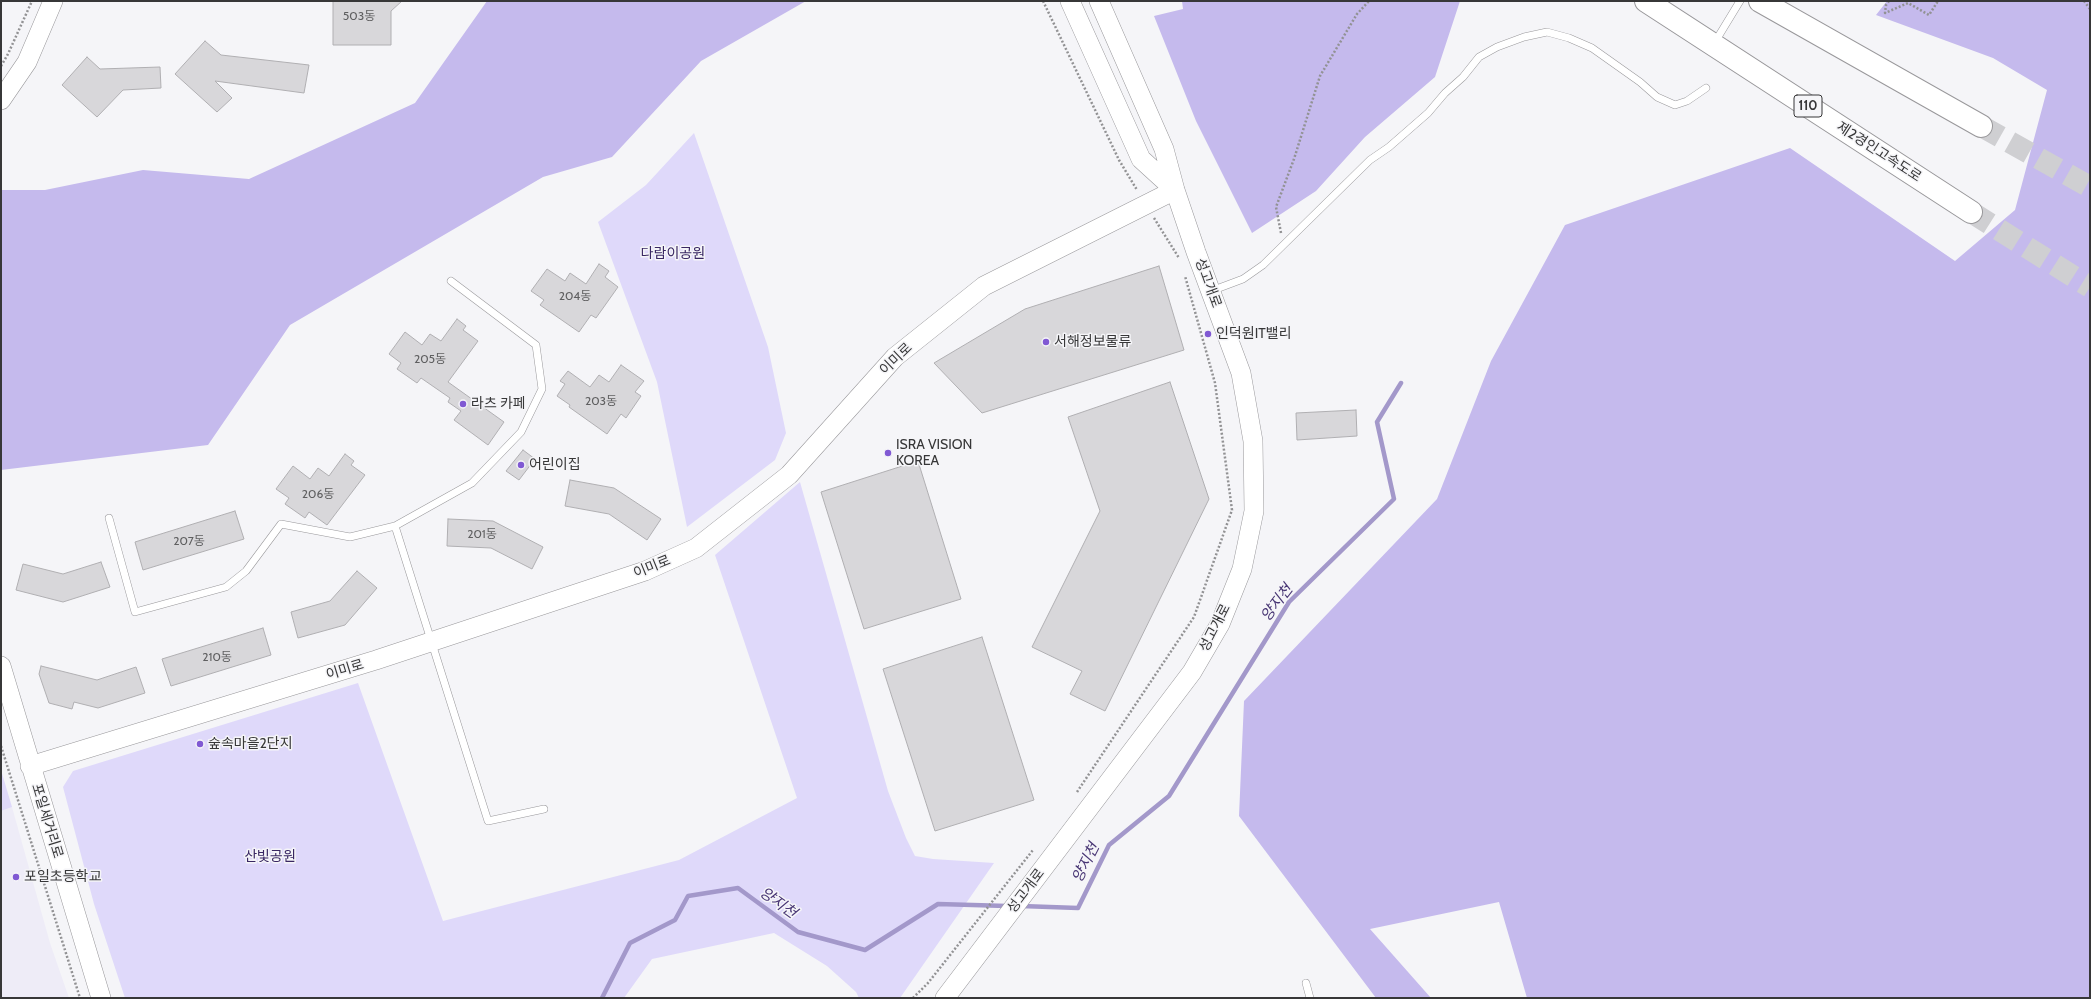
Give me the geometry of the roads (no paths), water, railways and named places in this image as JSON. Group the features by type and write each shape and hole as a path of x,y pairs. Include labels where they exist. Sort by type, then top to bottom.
{"highway":[{"name":"제2경인고속도로","path":"1646,1 1971,212"},
{"path":"1760,1 1981,126"}],"street":[{"path":"1,100 27,62 53,1"},
{"name":"성고개로","path":"1070,1 1141,159 1175,190"},
{"name":"성고개로","path":"945,998 1192,672 1220,624 1242,569 1254,511 1253,441 1241,373 1175,190 1164,149 1099,1"},
{"name":"이미로","path":"30,766 431,642 645,571 696,548 790,475 895,357 984,286 1175,190"},
{"name":"포일세거리로","path":"1,666 101,998"}],"lane":[{"path":"1714,45 1740,1"},
{"path":"1211,291 1243,279 1264,265 1282,245 1317,214 1370,160 1389,147 1428,113 1445,93 1463,77 1479,57 1510,42 1546,32 1568,38 1592,48 1640,82 1657,97 1675,105 1688,101 1706,88"},
{"path":"109,518 135,612 226,587 246,571 281,524 350,537 395,526 472,483 521,432 542,389 536,345 451,281"},
{"path":"395,526 488,821 544,809"},
{"path":"1306,983 1310,998"}],"waterway":[{"name":"양지천","path":"1021,906 1078,908 1109,845 1169,796 1289,602 1394,499 1377,422 1401,383"},
{"name":"양지천","path":"602,998 630,943 675,920 688,896 738,888 798,932 865,950 938,904 1007,906"}],"tunnel":[{"path":"1981,126 2090,187"},
{"path":"1971,212 2090,287"}],"place":[{"name":"인덕원IT밸리","path":"1208,334"},
{"name":"서해정보물류","path":"1046,342"},
{"name":"라츠 카페","path":"463,404"},
{"name":"ISRA VISION KOREA","path":"888,453"},
{"name":"어린이집","path":"521,465"},
{"name":"숲속마을2단지","path":"200,744"},
{"name":"포일초등학교","path":"16,877"}],"park label":[{"name":"다람이공원","path":"673,254"},
{"name":"산빛공원","path":"270,857"}]}
